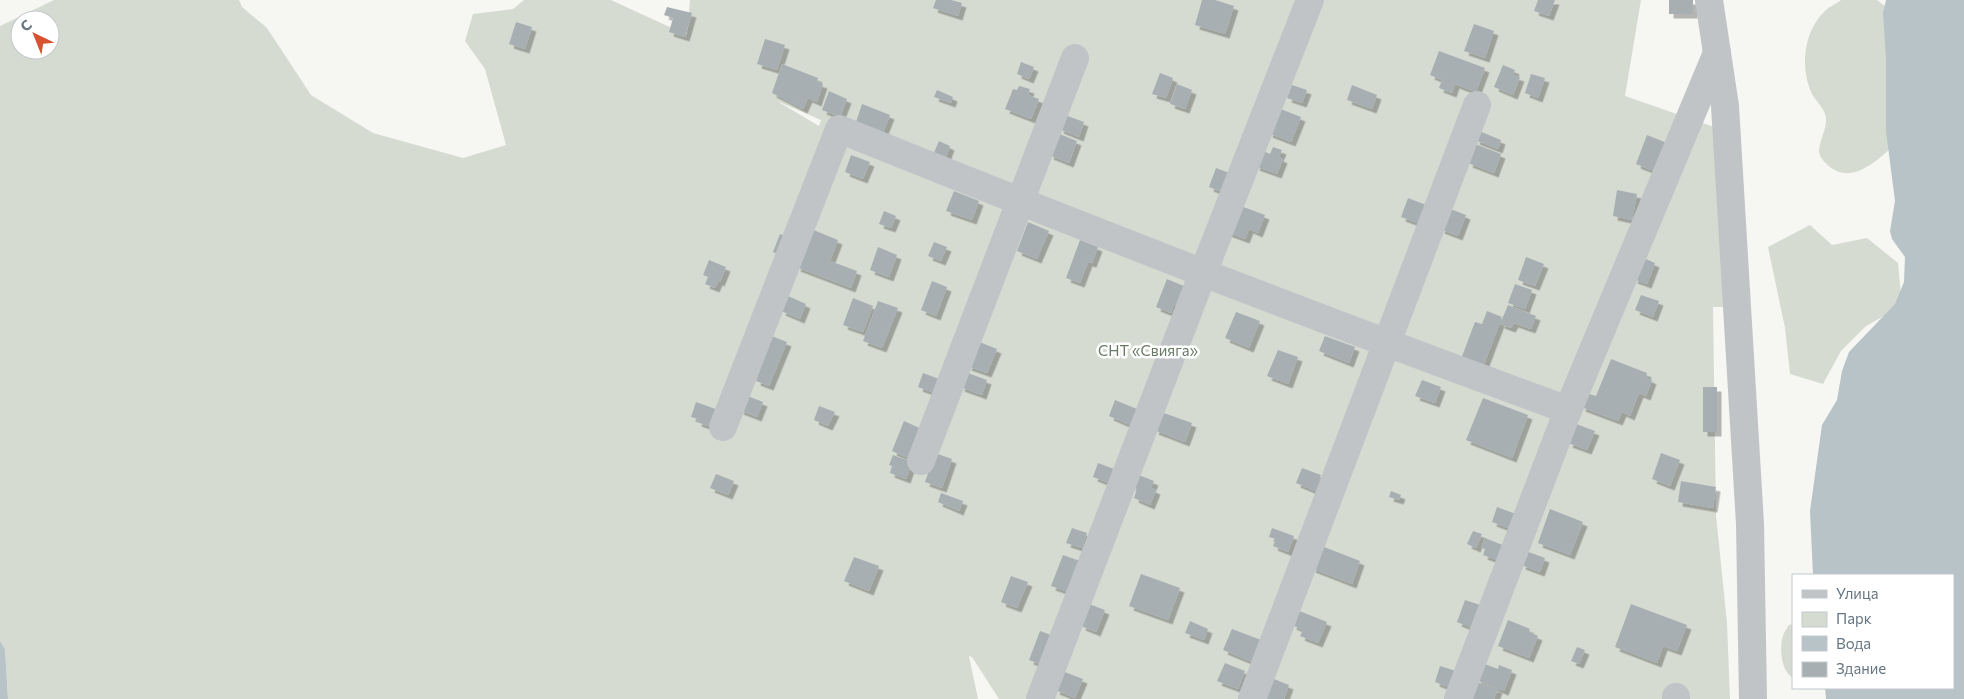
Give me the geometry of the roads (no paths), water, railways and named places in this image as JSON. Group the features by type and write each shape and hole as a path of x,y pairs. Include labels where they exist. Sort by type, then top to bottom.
{"lane":[{"path":"1040,699 1310,0"},
{"path":"1709,0 1725,106 1750,524 1753,699"},
{"path":"1458,699 1568,410 1717,52"},
{"path":"921,461 1075,58"},
{"path":"1252,699 1478,105"},
{"path":"723,427 839,129 1020,202 1387,344 1568,410"}],"water":[{"path":"1886,0 1964,0 1964,699 1826,699 1825,689 1954,689 1954,574 1813,574 1810,511 1822,425 1837,400 1842,371 1849,352 1895,304 1904,282 1905,257 1892,239 1890,231 1895,201 1886,131 1886,58 1883,13"},
{"path":"0,641 5,649 8,699 0,699"}],"park label":[{"name":"СНТ «Свияга»","path":"1148,350"}]}
